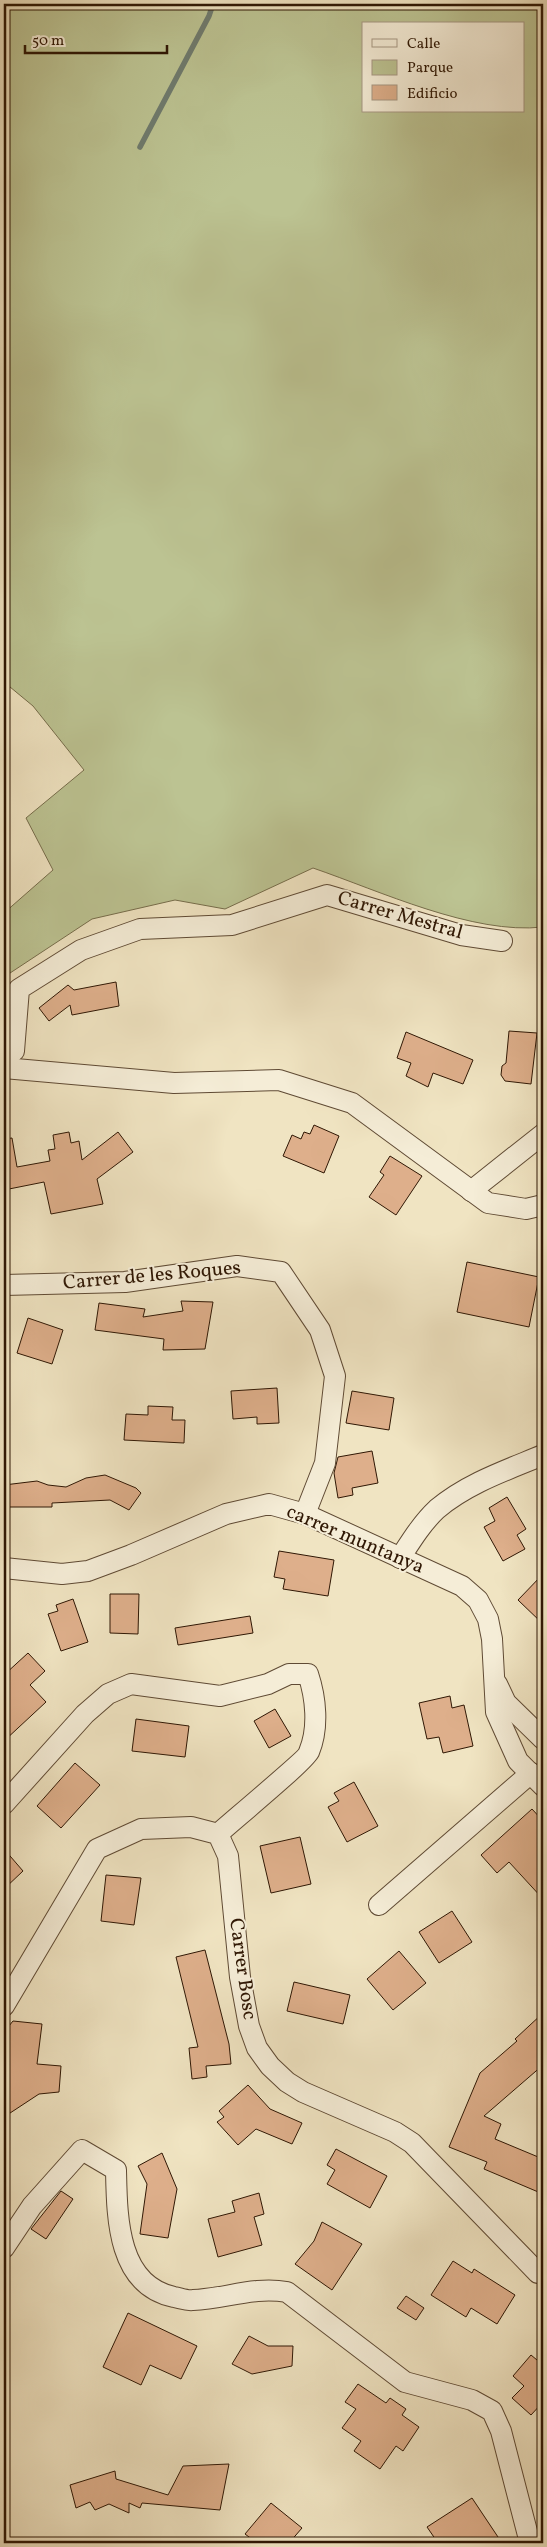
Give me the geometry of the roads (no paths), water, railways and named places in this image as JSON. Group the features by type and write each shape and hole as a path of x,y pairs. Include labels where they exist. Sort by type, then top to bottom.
{"street":[{"name":"Carrer Mestral","path":"45,1073 9,1047 19,990 81,950 140,929 232,925 328,895 461,935 502,942"},
{"path":"4,1068 174,1083 279,1080 352,1103 488,1203 526,1209 543,1205"},
{"path":"471,1191 543,1134"},
{"name":"Carrer de les Roques","path":"4,1285 125,1282 237,1266 281,1272 320,1330 334,1376 325,1463 305,1514"},
{"path":"400,1558 416,1532 438,1509 479,1482 543,1455"},
{"name":"carrer muntanya","path":"4,1568 62,1574 88,1571 131,1555 226,1514 269,1504 305,1514 462,1586 478,1600 488,1619 491,1633 496,1712 518,1761 537,1780"},
{"path":"4,1804 85,1714 108,1694 131,1684 220,1696 268,1684 290,1674 308,1674 315,1694 315,1720 309,1754 218,1834 191,1827 141,1829 97,1849 4,2006"},
{"path":"495,1680 506,1703 543,1739"},
{"path":"379,1905 537,1780"},
{"name":"Carrer Bosc","path":"218,1834 228,1856 240,1978 249,2026 257,2048 270,2066 287,2082 303,2092 386,2127 412,2143 538,2273"},
{"path":"4,2248 32,2206 82,2150 116,2170 117,2212 122,2244 137,2276 160,2294 192,2300 251,2290 269,2289 287,2292 405,2382 472,2400 492,2411 501,2431 530,2543"}],"waterway":[{"path":"140,147 209,16 213,4"}]}
